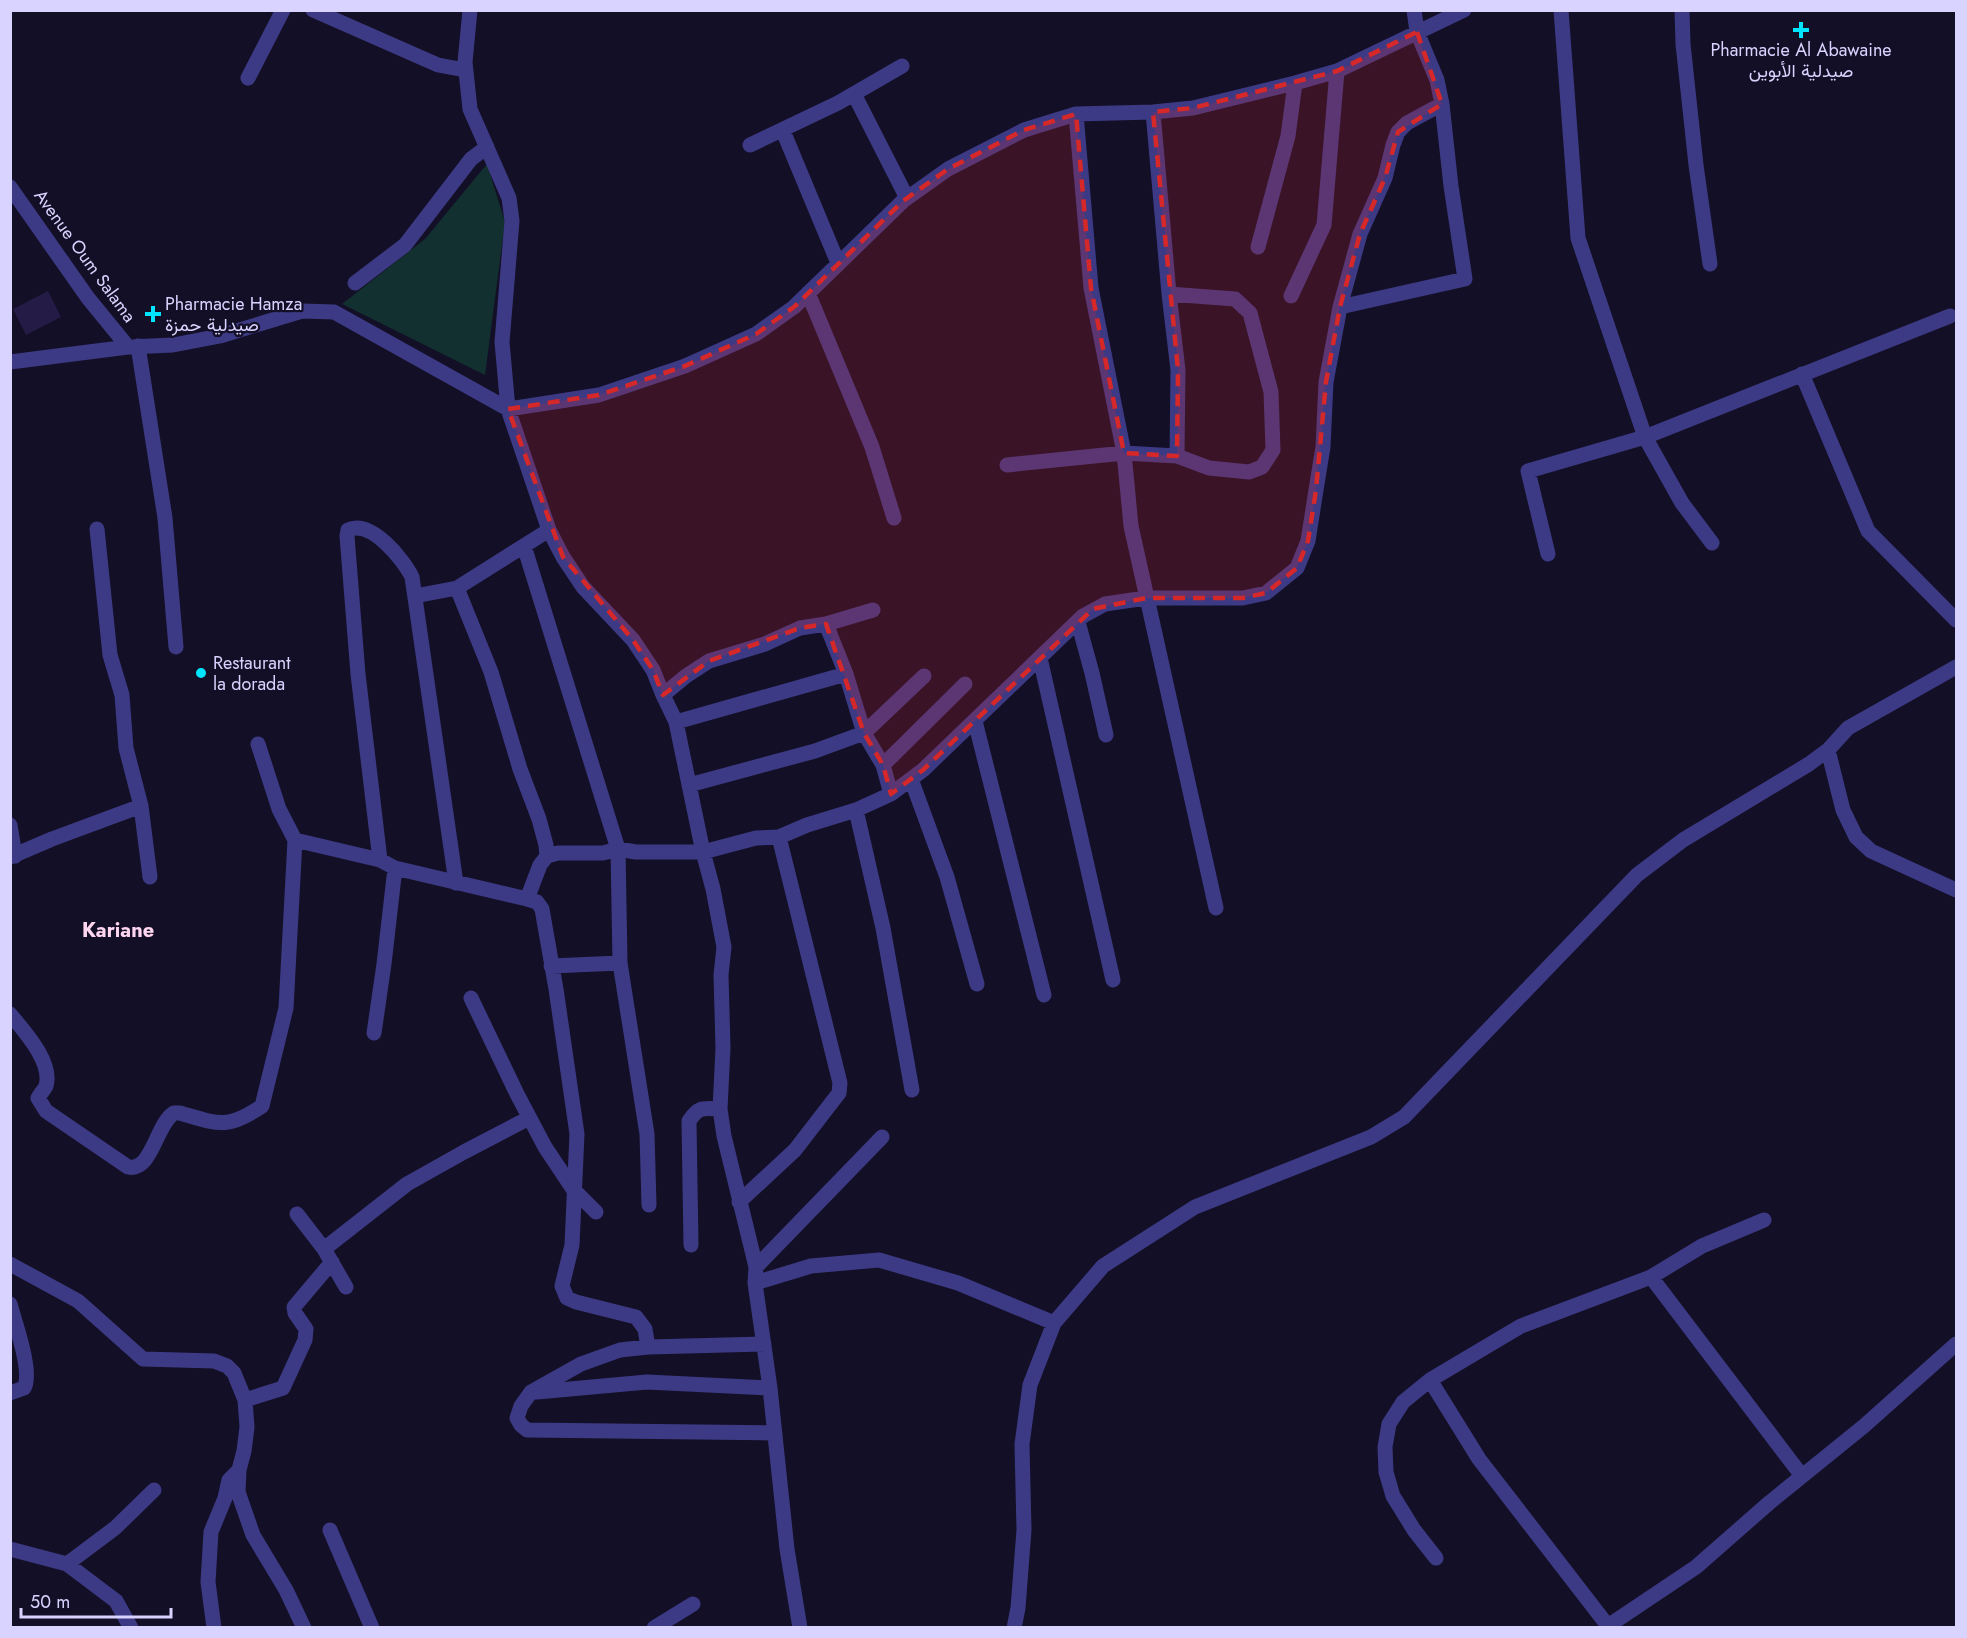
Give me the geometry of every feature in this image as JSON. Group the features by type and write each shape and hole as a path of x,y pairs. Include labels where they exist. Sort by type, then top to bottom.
{"street":[{"path":"248,78 283,10"},
{"path":"313,10 438,65 465,70"},
{"path":"470,10 465,70 470,109 509,198 512,221 502,342 508,409 549,530 563,557 583,586 633,640 654,670 676,722 713,889 724,947 721,975 723,1048 720,1108 724,1136 756,1267 755,1283 771,1388 787,1549 800,1628"},
{"path":"1340,307 1465,279 1442,104 1437,80 1417,32 1414,10"},
{"path":"10,362 133,347 173,345 220,336 302,311 334,312 508,409 599,395 685,366 756,334 794,307 907,198 948,169 1024,130 1076,114 1153,112 1193,108 1295,83 1337,71 1464,10"},
{"path":"1561,10 1578,238 1645,437 1682,503 1712,543"},
{"path":"1682,10 1683,44 1696,165 1710,264"},
{"path":"750,145 783,131 902,66"},
{"path":"1291,296 1324,225 1337,71"},
{"path":"1258,247 1288,136 1295,83"},
{"path":"854,94 907,198"},
{"path":"527,899 540,865 547,856 558,853 603,853 618,849 636,852 703,852 756,838 779,837 807,825 856,810 891,794 911,779 1093,609 1105,604 1146,598 1243,598 1266,592 1297,567 1308,541 1323,447 1326,382 1340,307 1360,234 1385,178 1398,132 1407,123 1442,104"},
{"path":"1153,112 1178,370 1177,456"},
{"path":"1076,114 1091,288 1124,453 1131,526 1216,908"},
{"path":"783,131 838,263"},
{"path":"355,283 405,245 471,159 488,147"},
{"name":"Avenue Oum Salama","path":"10,187 88,298 133,347"},
{"path":"808,293 872,447 894,518"},
{"path":"1007,465 1124,453 1177,456 1209,468 1249,472 1262,467 1272,450 1271,392 1250,313 1235,299 1169,294"},
{"path":"1548,554 1528,471 1645,437 1950,316"},
{"path":"133,347 165,518 176,647"},
{"path":"1802,374 1868,531 1956,620"},
{"path":"380,860 358,674 348,530 353,528 372,532 398,555 412,577 456,883"},
{"path":"97,529 110,655 122,695 126,748 141,806 150,877"},
{"path":"415,596 457,588 549,530"},
{"path":"524,546 618,849 620,963 647,1134 650,1206"},
{"path":"457,588 491,672 520,769 539,819 547,856"},
{"path":"663,695 686,676 710,661 765,644 800,628 826,624 873,610"},
{"path":"1078,622 1106,735"},
{"path":"826,624 846,674 864,733 883,765 891,794"},
{"path":"1040,658 1113,980"},
{"path":"1014,1628 1024,1530 1022,1444 1030,1385 1054,1323 1103,1266 1196,1207 1371,1137 1404,1117 1637,875 1683,840 1809,764 1828,750 1848,728 1956,667"},
{"path":"676,722 846,674"},
{"path":"689,785 815,751 864,733 924,676"},
{"path":"883,765 965,684"},
{"path":"975,721 1044,995"},
{"path":"10,1014 35,1045 45,1066 46,1085 38,1098 46,1110 128,1167 141,1165 148,1157 163,1124 174,1113 219,1125 243,1119 262,1106 286,1008 296,840 279,809 258,744"},
{"path":"1828,750 1843,810 1856,837 1871,851 1956,890"},
{"path":"911,779 946,877 977,984"},
{"path":"10,825 13,857 52,839 141,806"},
{"path":"856,810 883,928 912,1090"},
{"path":"739,1202 795,1150 839,1093 840,1083 779,837"},
{"path":"296,840 380,860 395,868 527,899 537,902 542,909 577,1134 572,1245 562,1286 567,1298 576,1302 636,1317 645,1329 648,1347"},
{"path":"374,1033 395,868"},
{"path":"551,966 620,963"},
{"path":"471,998 529,1118 573,1189 596,1212"},
{"path":"691,1245 689,1121 701,1108 720,1108"},
{"path":"245,1400 283,1388 305,1340 306,1329 295,1313 294,1307 328,1256 407,1184 529,1118"},
{"path":"756,1267 882,1137"},
{"path":"297,1214 328,1256 346,1287"},
{"path":"1436,1558 1414,1530 1393,1496 1386,1472 1385,1447 1389,1424 1403,1402 1430,1380 1521,1326 1651,1277 1702,1246 1764,1220"},
{"path":"755,1283 811,1266 879,1260 958,1283 1054,1323"},
{"path":"10,1264 78,1301 142,1359 214,1361 226,1366 234,1373 245,1400 247,1427 239,1470 238,1492 253,1534 286,1590 304,1628"},
{"path":"1651,1277 1802,1476"},
{"path":"10,1304 26,1368 27,1383 24,1388 10,1393"},
{"path":"764,1344 648,1347 620,1350 581,1364 531,1392 521,1406 517,1418 527,1430 775,1433"},
{"path":"1430,1380 1479,1459 1606,1627 1696,1567 1864,1426 1956,1344"},
{"path":"531,1392 647,1382 771,1388"},
{"path":"214,1628 208,1582 211,1532 225,1498 229,1480 239,1470"},
{"path":"66,1563 115,1528 154,1490"},
{"path":"330,1530 372,1628"},
{"path":"10,1549 66,1563 116,1601 131,1628"},
{"path":"654,1628 693,1604"}],"highlighted area":[{"path":"1417,32 1442,104 1398,132 1385,178 1360,234 1340,307 1326,382 1316,490 1308,541 1297,568 1266,593 1243,598 1146,598 1093,609 923,770 891,794 883,765 864,733 826,624 800,628 709,661 663,695 653,670 633,640 563,557 508,409 599,395 685,366 756,334 794,307 903,201 948,169 1024,130 1076,114 1091,288 1124,453 1177,456 1178,370 1153,112 1193,108 1337,71"}],"green space":[{"path":"487,164 505,222 485,375 342,304 425,239"}],"building":[{"path":"48,291 61,317 26,335 13,309"}],"place":[{"name":"Pharmacie Al Abawaine صيدلية الأبوين","path":"1801,30"},
{"name":"Pharmacie Hamza صيدلية حمزة","path":"153,314"},
{"name":"Restaurant la dorada","path":"201,673"}],"district":[{"name":"Kariane","path":"118,930"}]}
